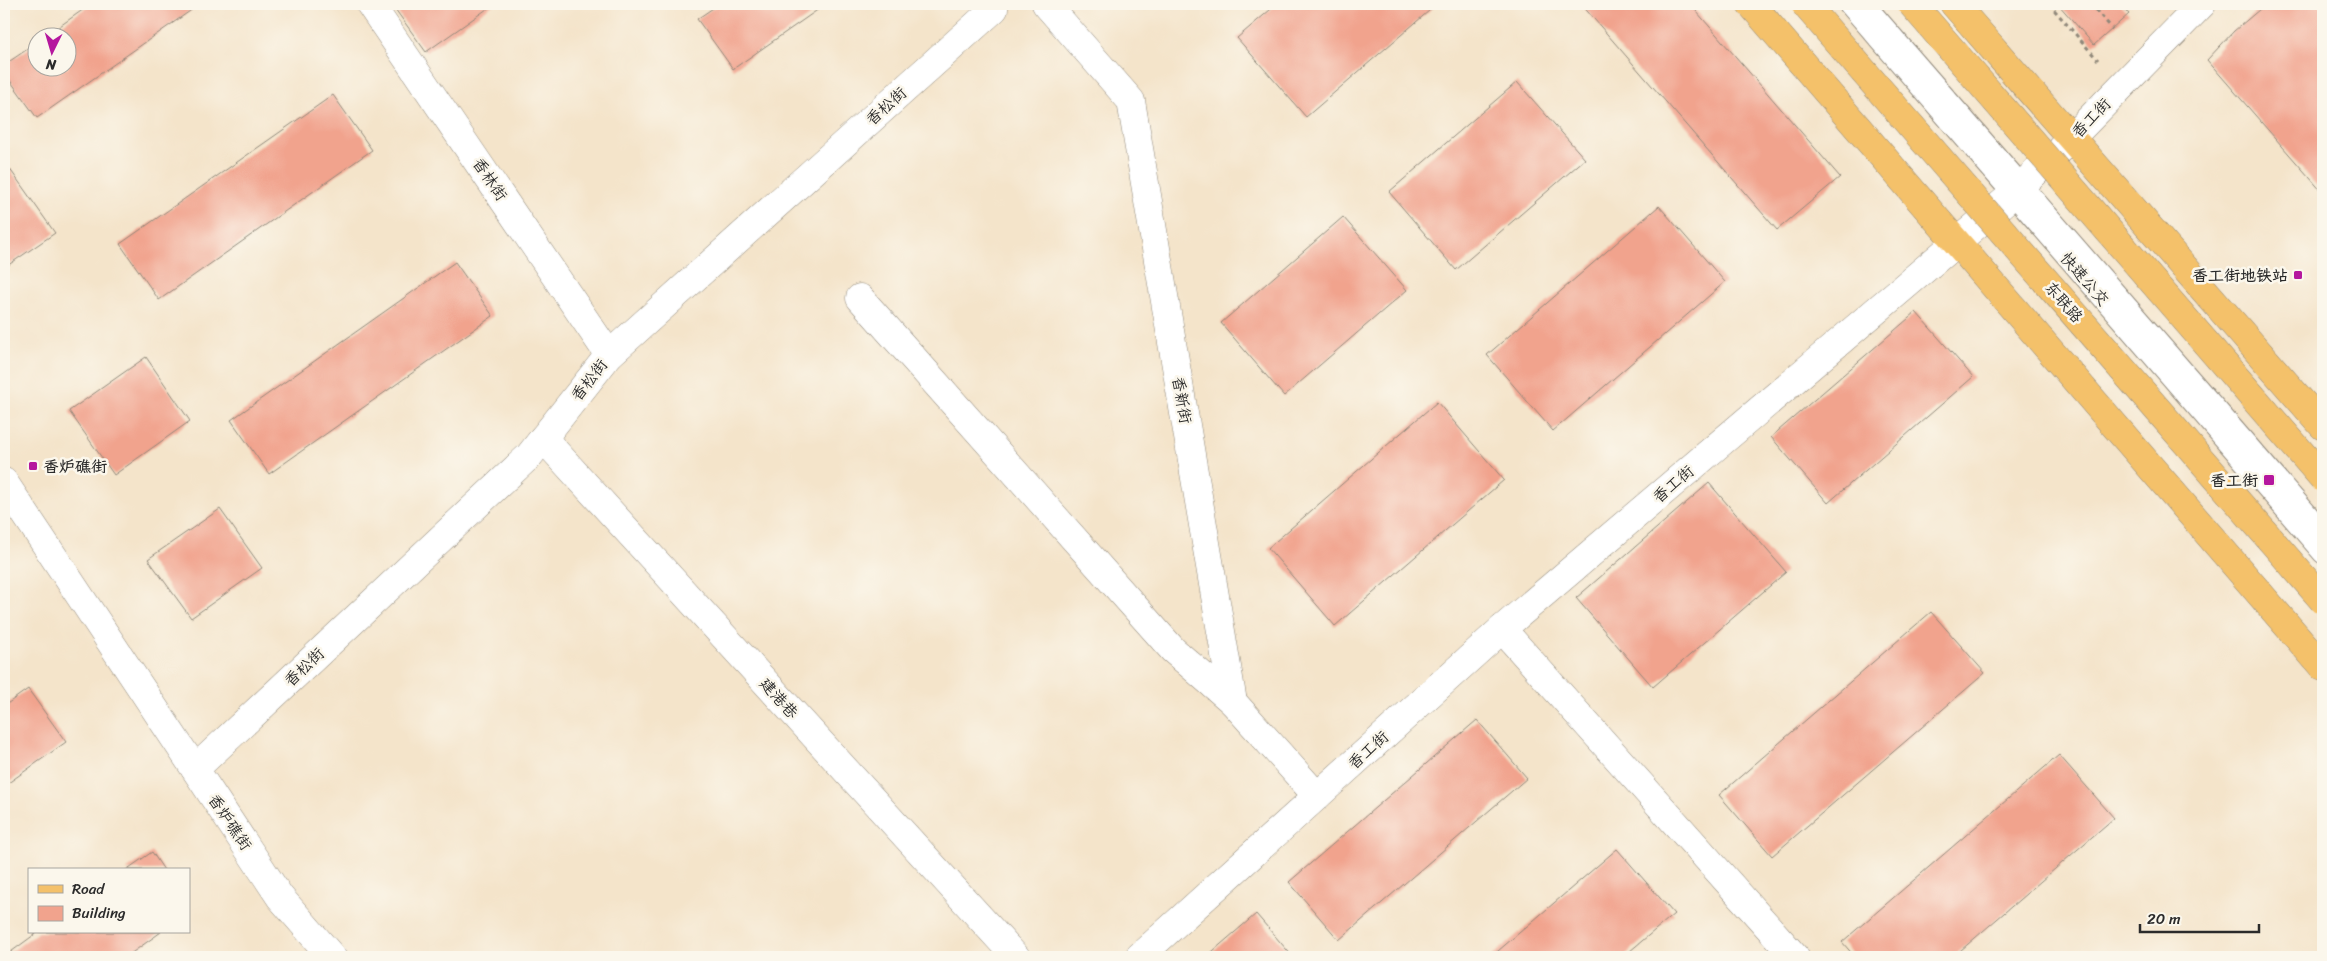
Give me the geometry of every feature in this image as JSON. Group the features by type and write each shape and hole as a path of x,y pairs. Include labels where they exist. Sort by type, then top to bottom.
{"main road":[{"path":"1751,4 2323,667"},
{"name":"东联路","path":"1805,4 2323,600"},
{"path":"1912,4 2323,478"},
{"path":"1954,4 2323,426"}],"street":[{"name":"香林街","path":"370,4 609,355"},
{"name":"香松街","path":"195,769 529,456 609,355 994,9 994,4"},
{"name":"香新街","path":"1046,4 1131,101 1233,702"},
{"name":"香工街","path":"1139,957 1502,629 2017,190 2071,138 2202,4"},
{"path":"860,298 1173,650 1233,702 1317,796"},
{"name":"建港巷","path":"543,438 1016,957"},
{"name":"香炉礁街","path":"4,482 280,896 332,957"},
{"path":"1502,629 1795,957"}],"lane":[{"name":"快速公交","path":"1848,4 2323,531"},
{"name":"快速公交","path":"1865,4 2017,190 2323,554"}],"path":[{"path":"2049,4 2098,60"},
{"path":"2090,4 2112,28"}],"building":[{"path":"91,4 200,4 37,118 4,72 4,65 28,49 28,78 78,78 78,28 57,28"},
{"path":"402,4 494,4 426,52 395,9"},
{"path":"719,4 826,4 733,69 697,19"},
{"path":"1277,4 1437,4 1306,117 1237,38"},
{"path":"1581,4 1690,4 1840,177 1777,230"},
{"path":"2058,4 2120,4 2129,14 2094,45"},
{"path":"2266,4 2323,4 2323,193 2207,60 2234,31"},
{"path":"1517,82 1585,159 1456,270 1389,192"},
{"path":"333,95 372,150 159,300 120,244"},
{"path":"7,165 55,233 4,268 4,168"},
{"path":"1659,206 1725,282 1553,431 1487,355"},
{"path":"1343,217 1407,290 1284,396 1221,323"},
{"path":"455,262 493,316 269,474 231,420"},
{"path":"1916,312 1973,377 1828,503 1771,437"},
{"path":"146,357 190,421 114,475 69,411"},
{"path":"1437,402 1504,480 1335,626 1268,548"},
{"path":"1709,483 1786,572 1653,687 1576,598"},
{"path":"220,509 262,568 191,618 148,559"},
{"path":"1931,612 1985,673 1772,856 1719,795"},
{"path":"28,689 66,742 4,786 4,706"},
{"path":"1477,720 1527,778 1339,940 1289,882"},
{"path":"2059,755 2114,818 1953,957 1855,957 1842,942"},
{"path":"1617,849 1674,914 1623,957 1491,957"},
{"path":"152,852 163,868 129,868"},
{"path":"1256,914 1293,957 1206,957"},
{"path":"35,934 158,934 126,957 4,957"}],"place":[{"name":"香工街地铁站","path":"2298,275"},
{"name":"香炉礁街","path":"33,466"},
{"name":"香工街","path":"2269,480"}]}
